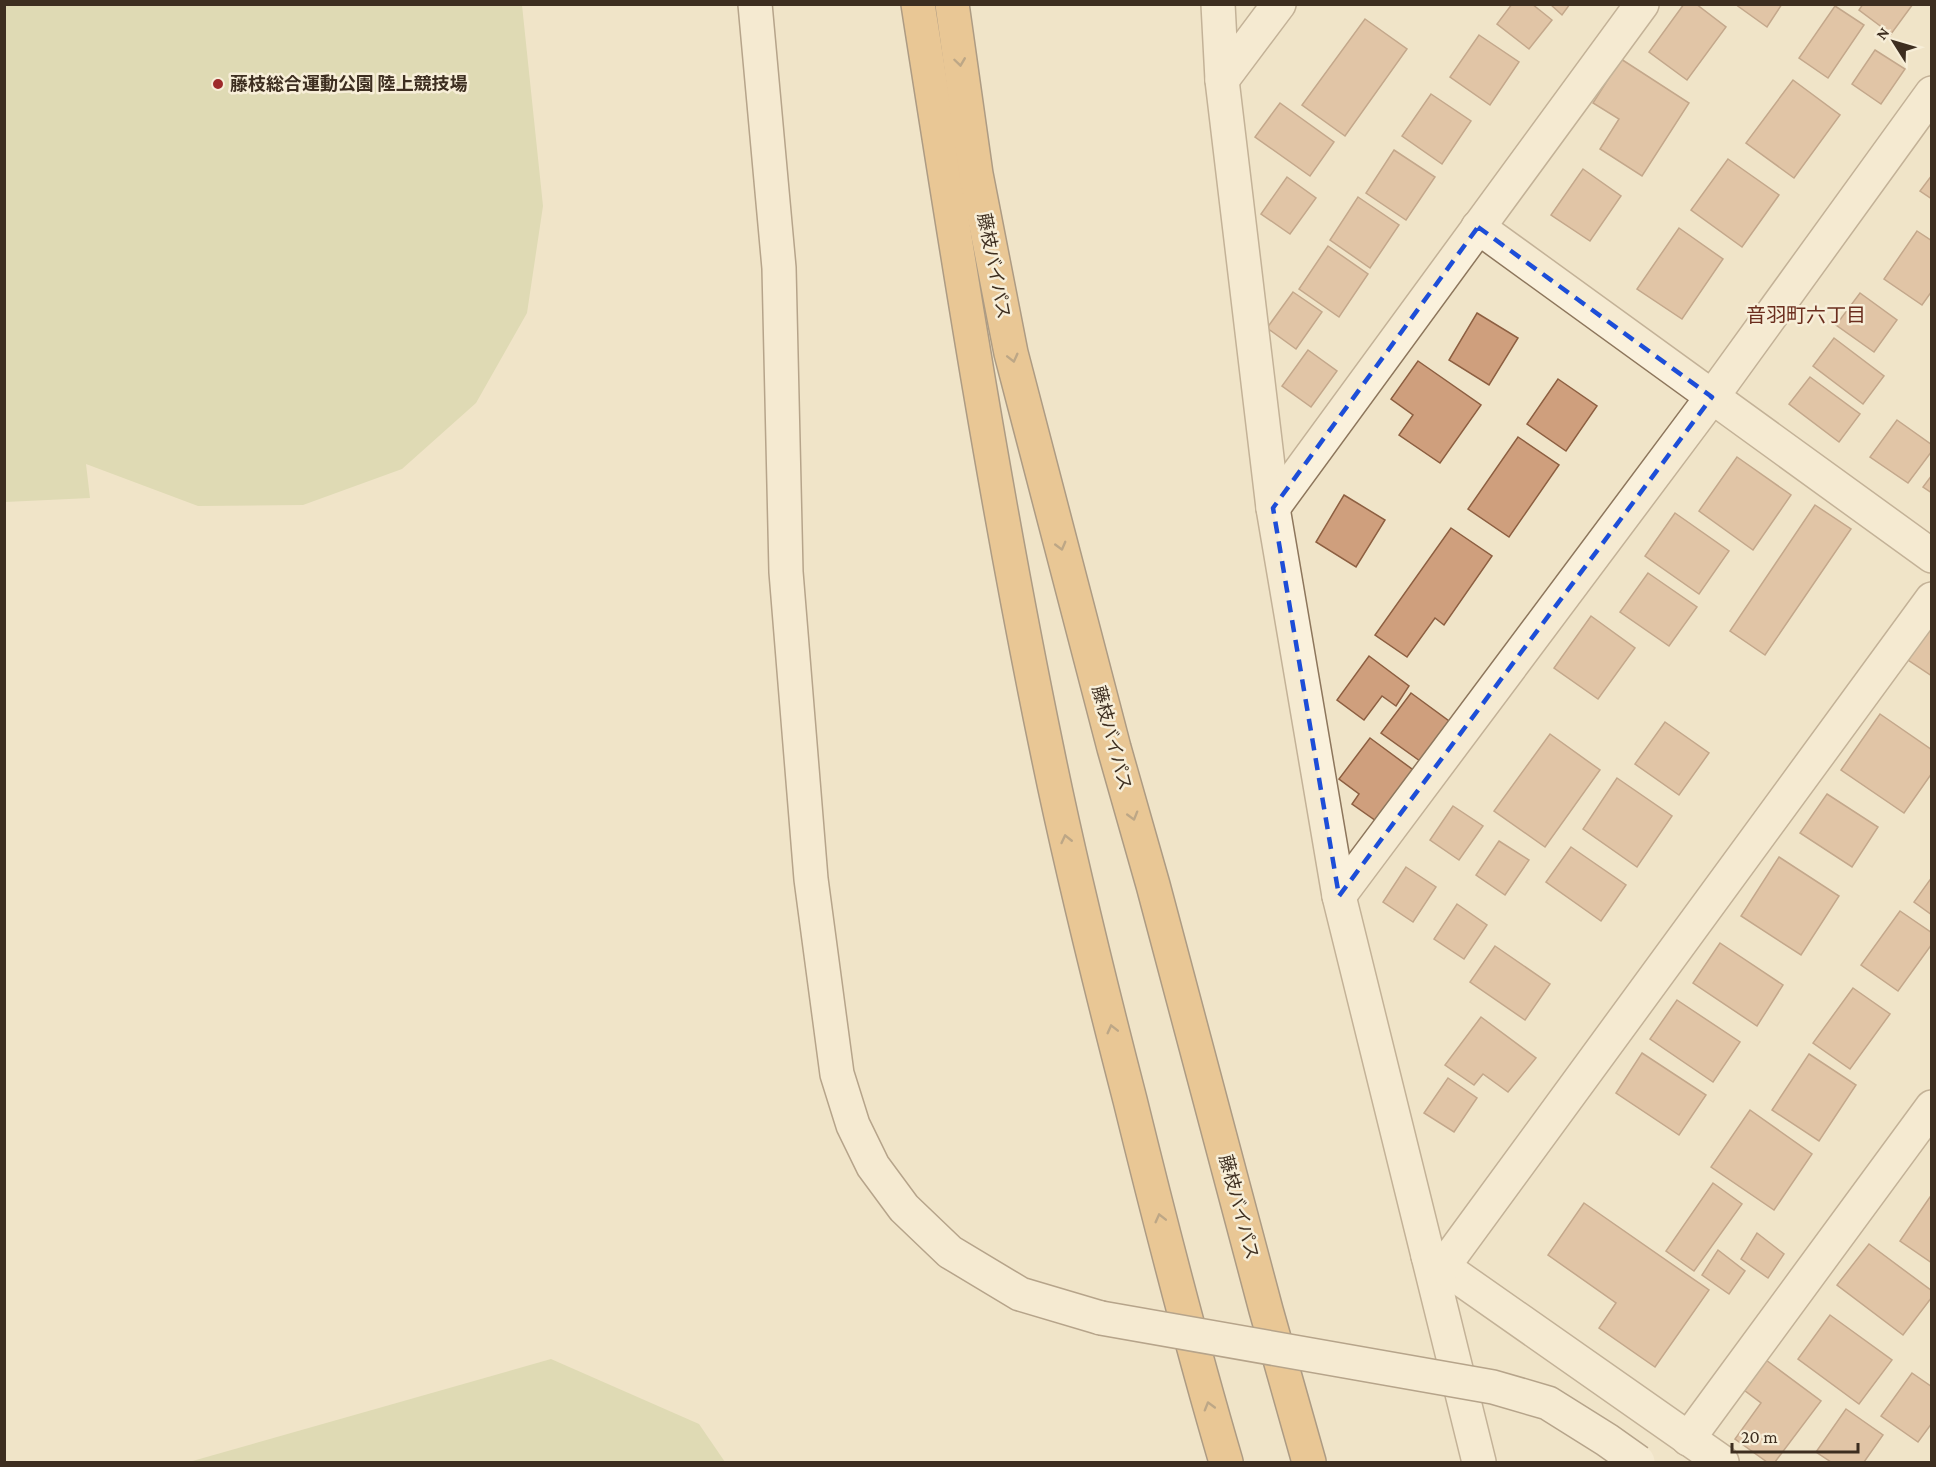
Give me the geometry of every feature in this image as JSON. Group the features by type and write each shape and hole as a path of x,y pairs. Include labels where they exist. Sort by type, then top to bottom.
{"highway":[{"name":"藤枝バイパス","path":"918,4 987,428 1046,749 1085,922 1133,1113 1197,1362 1226,1462"},
{"name":"藤枝バイパス","path":"952,4 976,174 1011,352 1114,748 1309,1462"}],"street":[{"path":"755,4 779,268 787,584 811,879 837,1074 853,1125 873,1166 904,1208 950,1252 1020,1294 1101,1318 1493,1387 1548,1403 1638,1462"},
{"path":"1218,4 1222,80 1273,508 1339,896 1436,1261 1479,1462"},
{"path":"1222,80 1279,4"},
{"path":"1273,508 1642,4"},
{"path":"1339,896 1712,397 1932,93"},
{"path":"1478,227 1932,556"},
{"path":"1436,1261 1932,598"},
{"path":"1688,1439 1932,1107"},
{"path":"1436,1261 1722,1462"}],"highlighted area":[{"path":"1478,227 1712,397 1339,896 1273,508"}],"green space":[{"path":"5,4 522,5 543,206 527,313 476,403 402,469 303,505 198,506 86,464 90,498 5,502"},
{"path":"551,1359 699,1424 725,1462 189,1462"}],"building":[{"path":"1512,4 1532,4 1552,20 1529,49 1497,24"},
{"path":"1550,4 1570,4 1562,15"},
{"path":"1684,4 1696,4 1726,27 1687,80 1649,52"},
{"path":"1735,4 1782,4 1767,27"},
{"path":"1863,4 1913,4 1891,34 1859,10"},
{"path":"1835,6 1864,25 1828,78 1799,58"},
{"path":"1365,19 1407,49 1345,136 1302,105"},
{"path":"1479,35 1519,62 1490,105 1450,77"},
{"path":"1875,50 1905,69 1881,104 1852,84"},
{"path":"1621,59 1689,103 1642,176 1600,149 1619,119 1593,103"},
{"path":"1793,80 1840,115 1794,178 1746,143"},
{"path":"1431,94 1471,121 1442,164 1402,136"},
{"path":"1280,103 1334,142 1310,176 1255,137"},
{"path":"1394,150 1435,177 1406,220 1366,193"},
{"path":"1728,159 1779,195 1742,247 1691,210"},
{"path":"1583,169 1621,196 1590,241 1551,215"},
{"path":"1932,175 1932,199 1920,191"},
{"path":"1287,177 1316,198 1290,234 1261,214"},
{"path":"1358,197 1399,225 1370,268 1330,240"},
{"path":"1679,228 1723,259 1682,319 1637,289"},
{"path":"1917,231 1932,241 1932,291 1922,305 1884,279"},
{"path":"1328,246 1368,274 1339,317 1299,289"},
{"path":"1293,292 1322,312 1296,349 1267,328"},
{"path":"1860,293 1897,320 1874,352 1836,325"},
{"path":"1477,313 1518,338 1489,385 1449,360"},
{"path":"1834,338 1884,376 1863,404 1813,366"},
{"path":"1308,350 1337,371 1311,407 1282,386"},
{"path":"1418,361 1481,405 1440,463 1399,435 1413,415 1391,399"},
{"path":"1810,377 1860,414 1839,442 1789,404"},
{"path":"1558,379 1597,406 1566,451 1527,424"},
{"path":"1897,420 1932,445 1932,451 1908,483 1870,457"},
{"path":"1518,437 1559,465 1509,537 1468,509"},
{"path":"1737,457 1791,495 1753,550 1699,511"},
{"path":"1932,475 1932,493 1923,487"},
{"path":"1344,495 1385,520 1356,567 1316,542"},
{"path":"1815,505 1851,529 1765,655 1730,631"},
{"path":"1675,513 1729,551 1699,594 1645,556"},
{"path":"1451,528 1492,556 1444,625 1435,618 1407,657 1375,635"},
{"path":"1648,573 1697,607 1669,646 1620,612"},
{"path":"1591,616 1635,648 1598,699 1554,668"},
{"path":"1932,626 1932,676 1908,660"},
{"path":"1369,656 1409,686 1396,706 1382,696 1364,720 1337,700"},
{"path":"1411,693 1449,721 1420,761 1381,733"},
{"path":"1880,714 1932,750 1932,773 1904,813 1841,770"},
{"path":"1665,722 1709,753 1679,795 1635,764"},
{"path":"1550,734 1600,770 1545,847 1494,811"},
{"path":"1370,738 1416,772 1379,823 1352,804 1359,794 1339,779"},
{"path":"1617,778 1672,816 1637,867 1583,829"},
{"path":"1827,794 1878,827 1852,867 1800,833"},
{"path":"1453,806 1483,826 1459,860 1430,840"},
{"path":"1499,841 1529,860 1505,895 1476,875"},
{"path":"1571,847 1626,885 1601,921 1546,882"},
{"path":"1779,857 1839,896 1801,955 1741,916"},
{"path":"1406,867 1436,887 1413,922 1383,902"},
{"path":"1932,877 1932,915 1914,902"},
{"path":"1457,904 1487,925 1464,959 1434,939"},
{"path":"1900,911 1932,933 1932,944 1898,991 1861,965"},
{"path":"1720,943 1783,985 1757,1026 1693,983"},
{"path":"1495,946 1550,984 1525,1020 1470,982"},
{"path":"1853,988 1890,1014 1850,1069 1813,1043"},
{"path":"1677,1000 1740,1042 1713,1082 1650,1039"},
{"path":"1481,1017 1536,1058 1508,1092 1483,1074 1474,1085 1445,1065"},
{"path":"1642,1053 1706,1095 1679,1135 1616,1093"},
{"path":"1809,1054 1856,1085 1819,1141 1772,1110"},
{"path":"1448,1078 1477,1098 1454,1132 1424,1113"},
{"path":"1750,1110 1812,1154 1774,1210 1711,1167"},
{"path":"1713,1183 1742,1204 1694,1271 1666,1251"},
{"path":"1930,1197 1932,1198 1932,1263 1900,1241"},
{"path":"1584,1203 1709,1290 1655,1367 1599,1328 1616,1303 1548,1255"},
{"path":"1757,1233 1784,1254 1768,1278 1741,1259"},
{"path":"1869,1244 1932,1291 1932,1297 1903,1335 1837,1285"},
{"path":"1718,1250 1745,1271 1729,1294 1702,1275"},
{"path":"1830,1315 1892,1360 1859,1404 1798,1359"},
{"path":"1766,1360 1821,1401 1775,1462 1767,1462 1735,1439 1761,1403 1744,1390"},
{"path":"1912,1373 1932,1387 1932,1423 1918,1442 1881,1416"},
{"path":"1846,1409 1883,1435 1864,1462 1831,1462 1816,1452"}],"place":[{"name":"藤枝総合運動公園 陸上競技場","path":"218,84"}],"district":[{"name":"音羽町六丁目","path":"1806,315"}]}
